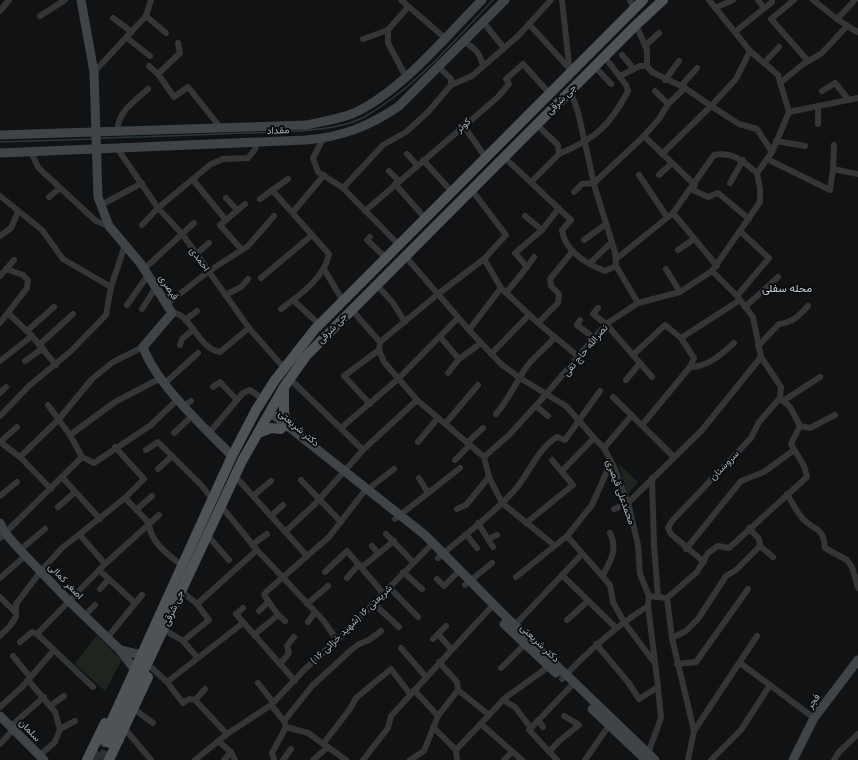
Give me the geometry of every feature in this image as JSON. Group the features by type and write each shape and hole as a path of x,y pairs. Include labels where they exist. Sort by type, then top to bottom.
{"main road":[{"name":"قیصری","path":"81,0 94,72 95,149 98,197 109,226 146,272 172,312 143,347"},
{"name":"مقداد","path":"0,135 307,124 340,118 371,104 406,77 482,0"},
{"name":"مقداد","path":"0,154 323,139 362,128 380,119 399,106 505,0"},
{"name":"جی شرقی","path":"109,736 186,568 212,500 232,456 261,402 284,368 319,324 550,94 569,71 632,4 643,0"},
{"name":"جی شرقی","path":"186,568 207,535 235,476 268,414 306,356 604,56 663,0"},
{"path":"143,347 148,362 184,402 193,415 232,456"},
{"path":"258,433 271,428 284,428 283,398 287,383"},
{"path":"261,402 268,414"},
{"name":"دکتر شریعتی","path":"268,414 271,421 284,428 398,517 431,545 491,607 573,685 645,758 655,760"},
{"name":"اصغر کمالی","path":"0,523 3,536 23,553 68,600 120,650 132,666"},
{"path":"87,760 109,736 125,729 189,588 186,568 174,573 132,666 109,736 109,760"},
{"path":"120,650 137,654"},
{"name":"فجر","path":"793,760 814,718 858,660"},
{"name":"سلمان","path":"0,716 10,730 40,759"},
{"name":"سلمان","path":"0,724 10,730"}],"street":[{"path":"0,11 9,0"},
{"path":"94,72 146,16 151,0"},
{"path":"401,0 445,38"},
{"path":"342,188 383,145 406,132 428,112 451,85 472,76 529,24 551,0"},
{"path":"562,0 569,71"},
{"path":"616,259 673,213 693,187 714,155 724,153 742,160 757,173 772,152 789,112 778,75 750,51 736,31 709,0"},
{"path":"715,8 733,0"},
{"path":"758,0 764,8"},
{"path":"794,0 771,19 808,61"},
{"path":"813,0 837,20 857,32 858,31"},
{"path":"837,20 855,0"},
{"path":"40,16 62,1"},
{"path":"736,31 772,2"},
{"path":"363,38 388,30 408,7"},
{"path":"146,16 166,33"},
{"path":"113,18 132,32"},
{"path":"483,22 504,48"},
{"path":"529,24 569,71"},
{"path":"636,25 645,46 648,58 647,66 652,72 665,80 683,87 739,124 757,129 772,152"},
{"path":"780,84 802,65 822,53 847,26"},
{"path":"388,30 388,43 406,77"},
{"path":"645,46 659,33"},
{"path":"127,38 150,56"},
{"path":"464,42 475,48 482,58 483,66"},
{"path":"158,74 180,53 178,43"},
{"path":"764,63 779,47"},
{"path":"662,154 736,79 750,51"},
{"path":"622,55 634,69"},
{"path":"530,182 559,154 585,143 610,121 628,91 620,76 604,56"},
{"path":"665,80 679,61"},
{"name":"کوثر","path":"366,211 423,160 498,97 509,84 506,79 523,64 550,94"},
{"path":"149,66 158,74 174,97 188,87 220,127"},
{"path":"594,66 611,84"},
{"path":"620,76 634,69 647,66"},
{"path":"439,67 451,79 451,85"},
{"path":"574,192 582,184 594,183 644,136 659,119 668,104 697,68"},
{"path":"822,91 835,83 849,100"},
{"path":"118,131 117,124 121,115 148,89"},
{"path":"570,90 578,112 594,183 612,242 616,266 638,303"},
{"path":"655,91 668,104"},
{"path":"789,112 858,98"},
{"path":"818,106 818,124"},
{"path":"536,124 558,145 559,154"},
{"path":"464,125 486,158"},
{"path":"644,136 672,163 693,187 708,197 718,193 748,219"},
{"path":"323,139 313,158 318,172 342,188 399,244"},
{"path":"776,140 805,146"},
{"path":"142,225 158,208 211,164 223,159 248,158 254,152 258,142"},
{"path":"767,159 830,190 834,145"},
{"name":"احمدی","path":"117,148 158,208 183,235 248,328 284,368"},
{"path":"31,152 38,167 60,188 96,221 109,226"},
{"path":"407,154 418,165"},
{"path":"504,157 571,220 562,230 563,238 572,252 605,271 616,266"},
{"path":"423,160 452,192"},
{"path":"730,183 742,160"},
{"path":"659,175 672,163"},
{"path":"833,169 858,174"},
{"path":"389,171 426,218"},
{"name":"نصرالله حاج تقی","path":"484,457 536,406 606,324 638,303 680,292 714,269 760,202 760,188 757,173"},
{"path":"293,212 324,175"},
{"path":"639,175 667,217"},
{"path":"260,199 288,178"},
{"path":"193,180 226,220"},
{"path":"101,205 142,183"},
{"path":"49,197 60,188"},
{"path":"370,404 344,376 378,350 380,342 438,294 484,259 506,235 471,189"},
{"path":"272,190 329,254 324,268 301,294 281,309"},
{"path":"0,196 42,230 63,258 111,287"},
{"path":"226,198 237,210"},
{"path":"242,250 220,225 245,204"},
{"path":"527,267 515,253 542,230 559,208"},
{"path":"0,236 11,228 18,212"},
{"path":"673,213 694,239 714,269 753,317 761,357 781,387 782,400 790,407 800,426"},
{"path":"167,304 209,271 248,246 274,216"},
{"path":"525,216 542,230"},
{"path":"127,305 146,272 194,223"},
{"path":"584,240 606,224"},
{"path":"681,338 738,298 769,258 740,232"},
{"path":"261,278 312,235"},
{"path":"370,237 367,240 386,258"},
{"path":"678,250 694,239"},
{"path":"590,263 612,242"},
{"path":"196,254 209,243"},
{"path":"0,416 29,386 56,365 106,315 111,287 125,244"},
{"path":"538,323 558,302 559,294 551,286 550,279 572,252"},
{"name":"محمدعلی قیصری","path":"405,256 491,354 520,378 566,406 604,448 611,462 628,503 638,545 640,574 649,596 648,606 661,718 645,758"},
{"path":"506,293 534,257"},
{"path":"484,259 501,288 538,323 579,357"},
{"path":"0,276 14,260"},
{"path":"324,268 343,301"},
{"path":"0,323 27,288 28,280 23,275 6,269"},
{"path":"666,269 680,292"},
{"path":"745,307 778,277"},
{"path":"225,295 241,287 248,279"},
{"path":"376,284 393,304 405,322"},
{"path":"142,309 156,287"},
{"path":"469,330 501,288"},
{"path":"293,300 319,324"},
{"path":"27,331 54,306"},
{"path":"758,346 779,324 785,324 798,317 808,306"},
{"path":"598,308 593,314 606,324 652,377"},
{"path":"351,309 380,342"},
{"path":"186,320 197,311"},
{"path":"172,312 183,316 192,330 213,352 220,352 248,328"},
{"path":"8,313 32,336 56,365"},
{"path":"25,361 73,314"},
{"path":"491,354 529,315"},
{"path":"341,428 398,379 458,318"},
{"path":"580,320 577,325 594,338"},
{"path":"633,355 665,325 681,338 694,358 690,367 642,425"},
{"path":"180,345 182,339 192,330"},
{"path":"0,360 32,336"},
{"path":"496,414 507,401 527,366 545,350 555,337"},
{"path":"440,338 459,359"},
{"path":"448,373 459,359 482,343"},
{"path":"690,367 698,367 711,361 723,354 734,343"},
{"path":"20,458 59,419 92,379 113,362 143,347"},
{"path":"378,350 384,362 417,400 484,457 489,477 502,503 554,545"},
{"path":"70,435 115,402 163,380 198,353"},
{"path":"614,510 628,503 702,430 761,357"},
{"path":"626,380 640,363"},
{"path":"782,400 820,377"},
{"path":"213,387 220,382 237,400"},
{"path":"287,383 341,428 364,450"},
{"path":"445,424 478,385"},
{"path":"0,393 6,387"},
{"path":"210,432 237,400 250,390 261,402"},
{"path":"440,556 514,492 536,457 550,442 557,437 565,440 578,420 600,392"},
{"path":"613,397 674,456"},
{"path":"285,532 319,500 364,450 417,400"},
{"name":"سروستان","path":"704,562 686,549 671,534 668,528 672,521 751,438 759,422 782,400"},
{"path":"48,406 70,435 82,457 94,463 115,447 151,425 184,402"},
{"path":"536,406 548,416"},
{"path":"174,433 193,415"},
{"path":"604,448 632,415"},
{"path":"800,426 810,428 834,415"},
{"path":"418,442 438,418"},
{"path":"649,596 667,598 697,572 708,553 718,546 729,548 749,528 807,477 804,466 791,444 800,426"},
{"path":"17,427 0,442 20,458 51,489"},
{"path":"455,460 483,428"},
{"path":"562,471 594,438"},
{"path":"146,450 158,442 202,486 212,500"},
{"path":"0,452 6,447"},
{"path":"0,636 10,626 16,617 16,604 41,571 62,548 125,498 144,479 115,447"},
{"path":"686,549 740,481 764,472 794,450"},
{"path":"158,469 172,456"},
{"path":"3,536 82,457"},
{"path":"526,523 573,485 552,460"},
{"path":"516,577 567,536 592,505 611,462"},
{"path":"398,517 460,468"},
{"path":"284,621 268,602 264,594 330,537 365,492 394,469"},
{"path":"235,476 307,556"},
{"path":"62,477 100,519"},
{"path":"457,509 466,505 489,477"},
{"path":"419,478 428,494"},
{"path":"652,478 654,545 658,597"},
{"path":"301,480 341,522"},
{"path":"253,496 271,481"},
{"path":"0,496 17,482"},
{"path":"58,507 75,492"},
{"path":"787,494 804,520 819,529 824,536 825,548 847,560 852,567 858,588"},
{"path":"136,510 152,496"},
{"path":"125,498 149,523 149,529 154,539 170,557 186,568"},
{"path":"271,516 283,505"},
{"path":"221,506 252,545 284,577 337,640"},
{"path":"38,634 68,600 159,515"},
{"path":"478,524 493,547"},
{"path":"749,528 759,538 760,546 772,557"},
{"path":"0,578 45,529"},
{"path":"603,575 613,557 614,541 610,533"},
{"path":"252,545 267,534"},
{"path":"386,534 414,562"},
{"path":"466,534 477,548"},
{"path":"80,535 105,564"},
{"path":"207,535 229,560"},
{"path":"488,539 497,535"},
{"path":"567,536 603,575 610,585 613,602 624,622 655,662"},
{"path":"347,578 361,565 394,541"},
{"name":"شریعتی ۱۶ (شهید خزائی ۱۶ )","path":"195,760 227,734 272,703 431,545"},
{"path":"372,546 378,553"},
{"path":"672,638 686,631 698,619 726,576 736,570 760,546"},
{"path":"197,604 257,550"},
{"path":"325,572 347,551 361,565 383,593"},
{"path":"512,627 582,554"},
{"path":"467,583 492,563"},
{"path":"99,570 136,603"},
{"path":"403,572 422,589"},
{"path":"437,579 444,586 457,573"},
{"path":"562,575 616,628"},
{"path":"100,589 109,579"},
{"path":"307,604 328,586"},
{"path":"389,587 418,616"},
{"path":"677,664 696,662 748,589"},
{"path":"107,638 142,595"},
{"path":"183,641 209,620 197,604 186,595"},
{"path":"0,597 16,612"},
{"path":"667,598 677,664 694,731"},
{"path":"567,620 588,601"},
{"path":"259,611 268,602"},
{"path":"373,603 400,627"},
{"path":"84,616 95,605"},
{"path":"564,677 596,644 624,622 648,606"},
{"path":"372,760 365,758 388,728 391,716 491,607"},
{"path":"243,608 236,614 295,681"},
{"path":"308,622 315,612"},
{"path":"254,635 278,614"},
{"path":"167,682 243,623"},
{"path":"433,639 446,626"},
{"path":"274,760 272,753 285,724 312,686 350,651 359,644 369,640 380,631"},
{"path":"20,642 32,632 38,634 94,687"},
{"path":"168,632 183,641 198,657"},
{"path":"438,634 451,649"},
{"path":"688,760 694,731 757,636"},
{"path":"280,664 288,653 287,646 294,637"},
{"path":"501,668 527,642"},
{"path":"596,644 628,682 639,699 658,687"},
{"path":"401,648 426,677"},
{"path":"0,707 54,650"},
{"path":"13,656 55,712 60,729 55,742 40,759"},
{"path":"439,662 457,682 458,690 489,715"},
{"path":"740,662 814,718"},
{"path":"456,750 503,700 551,665"},
{"path":"152,668 167,682 183,703 189,699 195,700 227,734"},
{"path":"313,760 350,709 356,698 391,669 412,692 438,716"},
{"path":"258,683 285,724 308,733 346,760"},
{"path":"531,728 573,685"},
{"path":"711,760 741,730 770,685"},
{"path":"195,700 205,689"},
{"path":"410,760 424,751 438,716 458,690"},
{"path":"50,706 64,696"},
{"path":"0,744 10,730 44,697"},
{"path":"503,700 515,707 531,728 529,730 557,760"},
{"path":"134,709 153,723"},
{"path":"548,752 559,740 579,725 564,716"},
{"path":"538,720 543,727"},
{"path":"60,729 75,721"},
{"path":"585,760 611,723"},
{"path":"481,724 522,760"},
{"path":"433,727 456,750 457,760"},
{"path":"125,729 151,760"},
{"path":"834,760 839,752 858,734"},
{"path":"218,741 231,752 235,760"},
{"path":"283,760 291,749"},
{"path":"224,760 231,752"},
{"path":"504,760 512,752"}],"shaded area":[{"path":"618,463 638,482 628,494"},
{"path":"97,635 122,660 105,691 75,664"}],"waterway":[{"path":"100,138 304,131 352,122 364,117 400,93 433,63 493,0"},
{"path":"0,142 92,139"}],"tunnel":[{"path":"94,760 106,733"},
{"path":"102,760 113,737"}],"district":[{"name":"محله سفلی","path":"787,288"}]}
